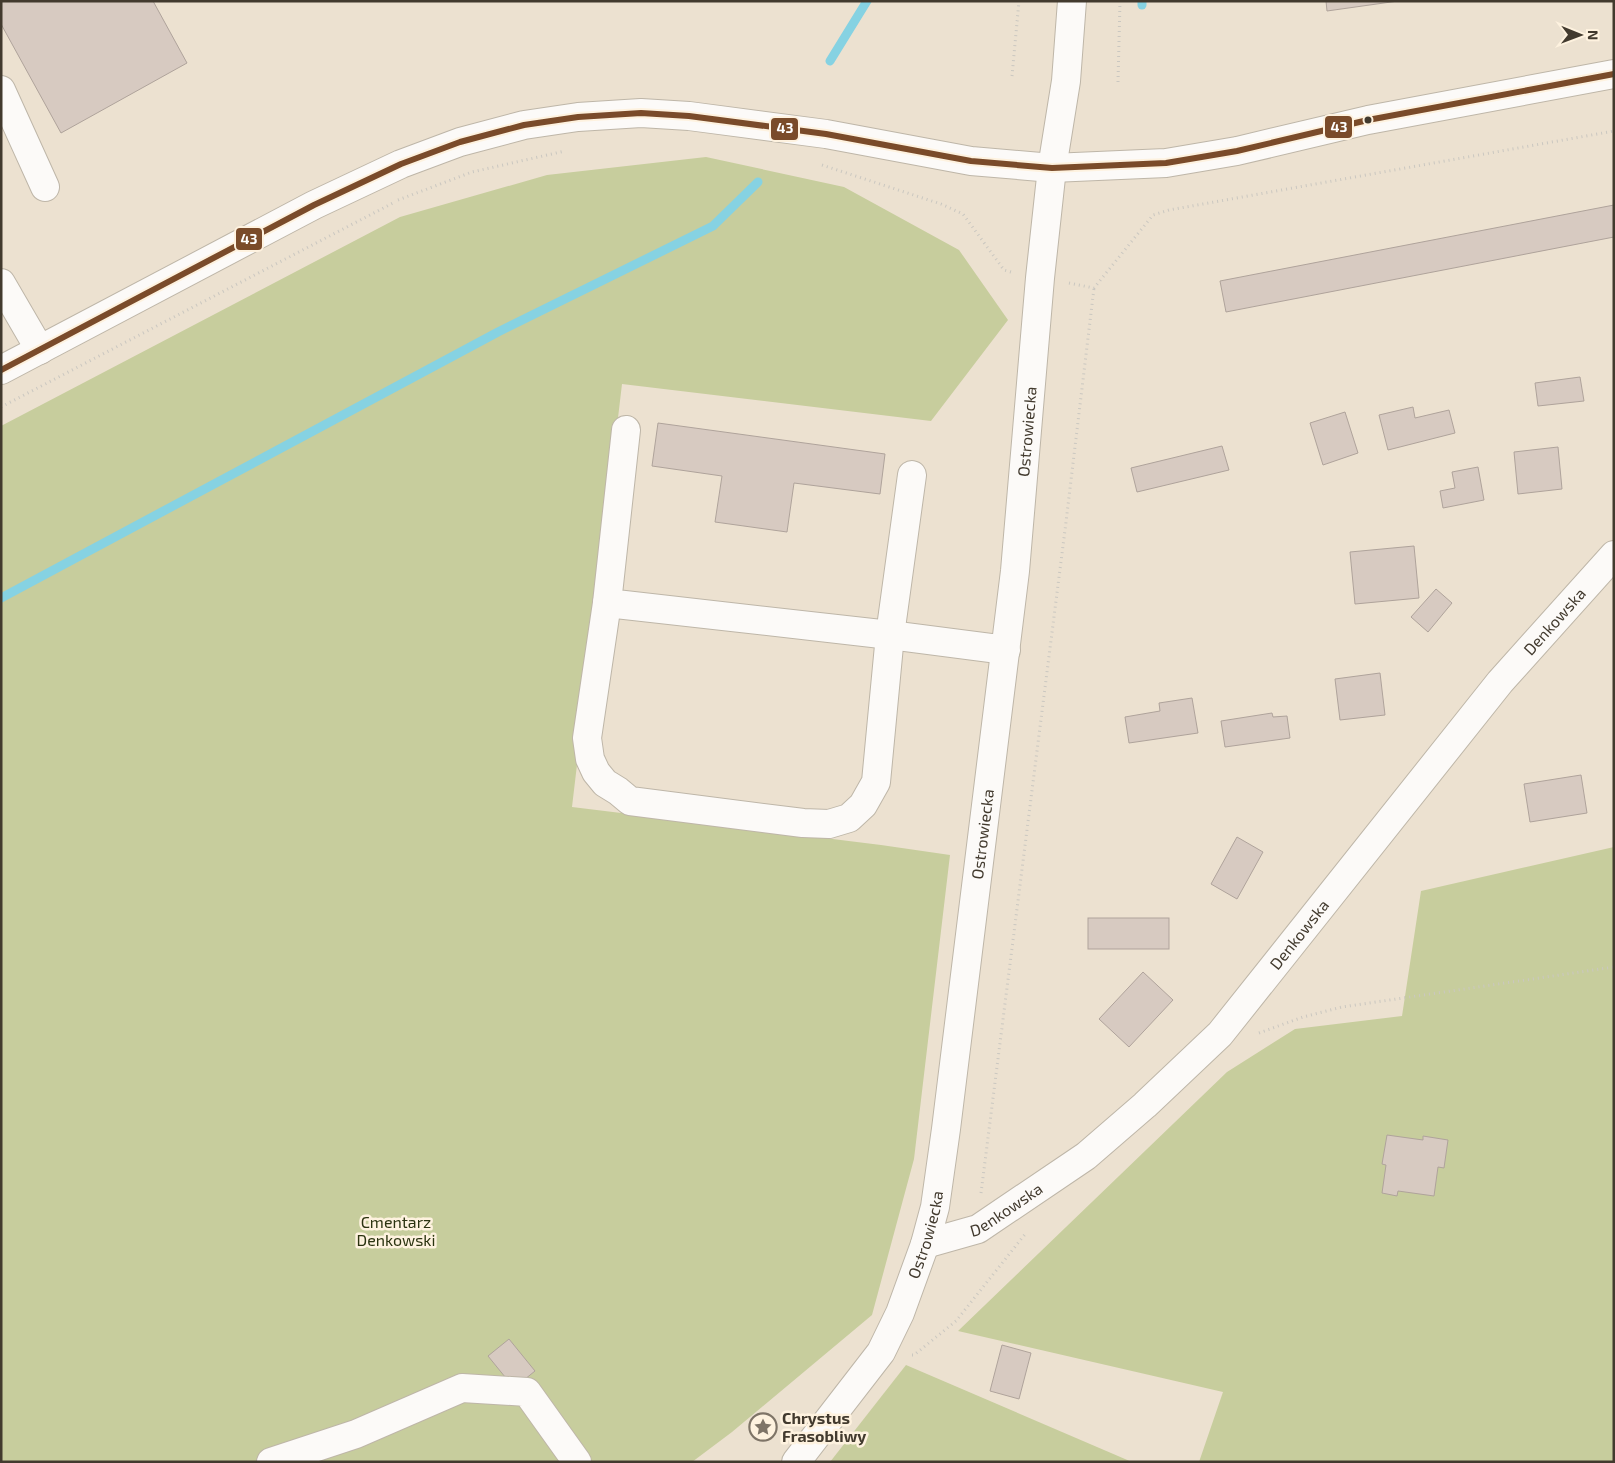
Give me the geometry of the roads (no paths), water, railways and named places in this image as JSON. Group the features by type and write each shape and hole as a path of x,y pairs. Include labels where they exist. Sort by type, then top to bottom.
{"street":[{"name":"Ostrowiecka","path":"796,1462 881,1352 900,1313 935,1207 1016,572 1040,278 1052,168 1066,80 1072,1"},
{"path":"1,370 314,205 401,164 460,142 524,125 578,117 642,112 689,116 826,134 971,161 1052,168 1166,163 1237,151 1368,120 1614,74"},
{"path":"1,90 45,188"},
{"path":"1,283 40,350"},
{"path":"626,430 607,603 587,738 590,760 596,772 605,783 630,801 803,823 829,824 849,818 863,805 876,782 890,635 912,475"},
{"name":"Denkowska","path":"924,1244 978,1229 1086,1156 1145,1105 1220,1034 1500,682 1614,555"},
{"path":"607,603 1006,650"},
{"path":"271,1462 356,1434 462,1388 527,1392 577,1462"}],"waterway":[{"path":"830,61 867,1"},
{"path":"1,598 498,332 713,226 758,182"}],"place":[{"name":"Chrystus Frasobliwy","path":"763,1427"}],"park label":[{"name":"Cmentarz Denkowski","path":"396,1231"}]}
